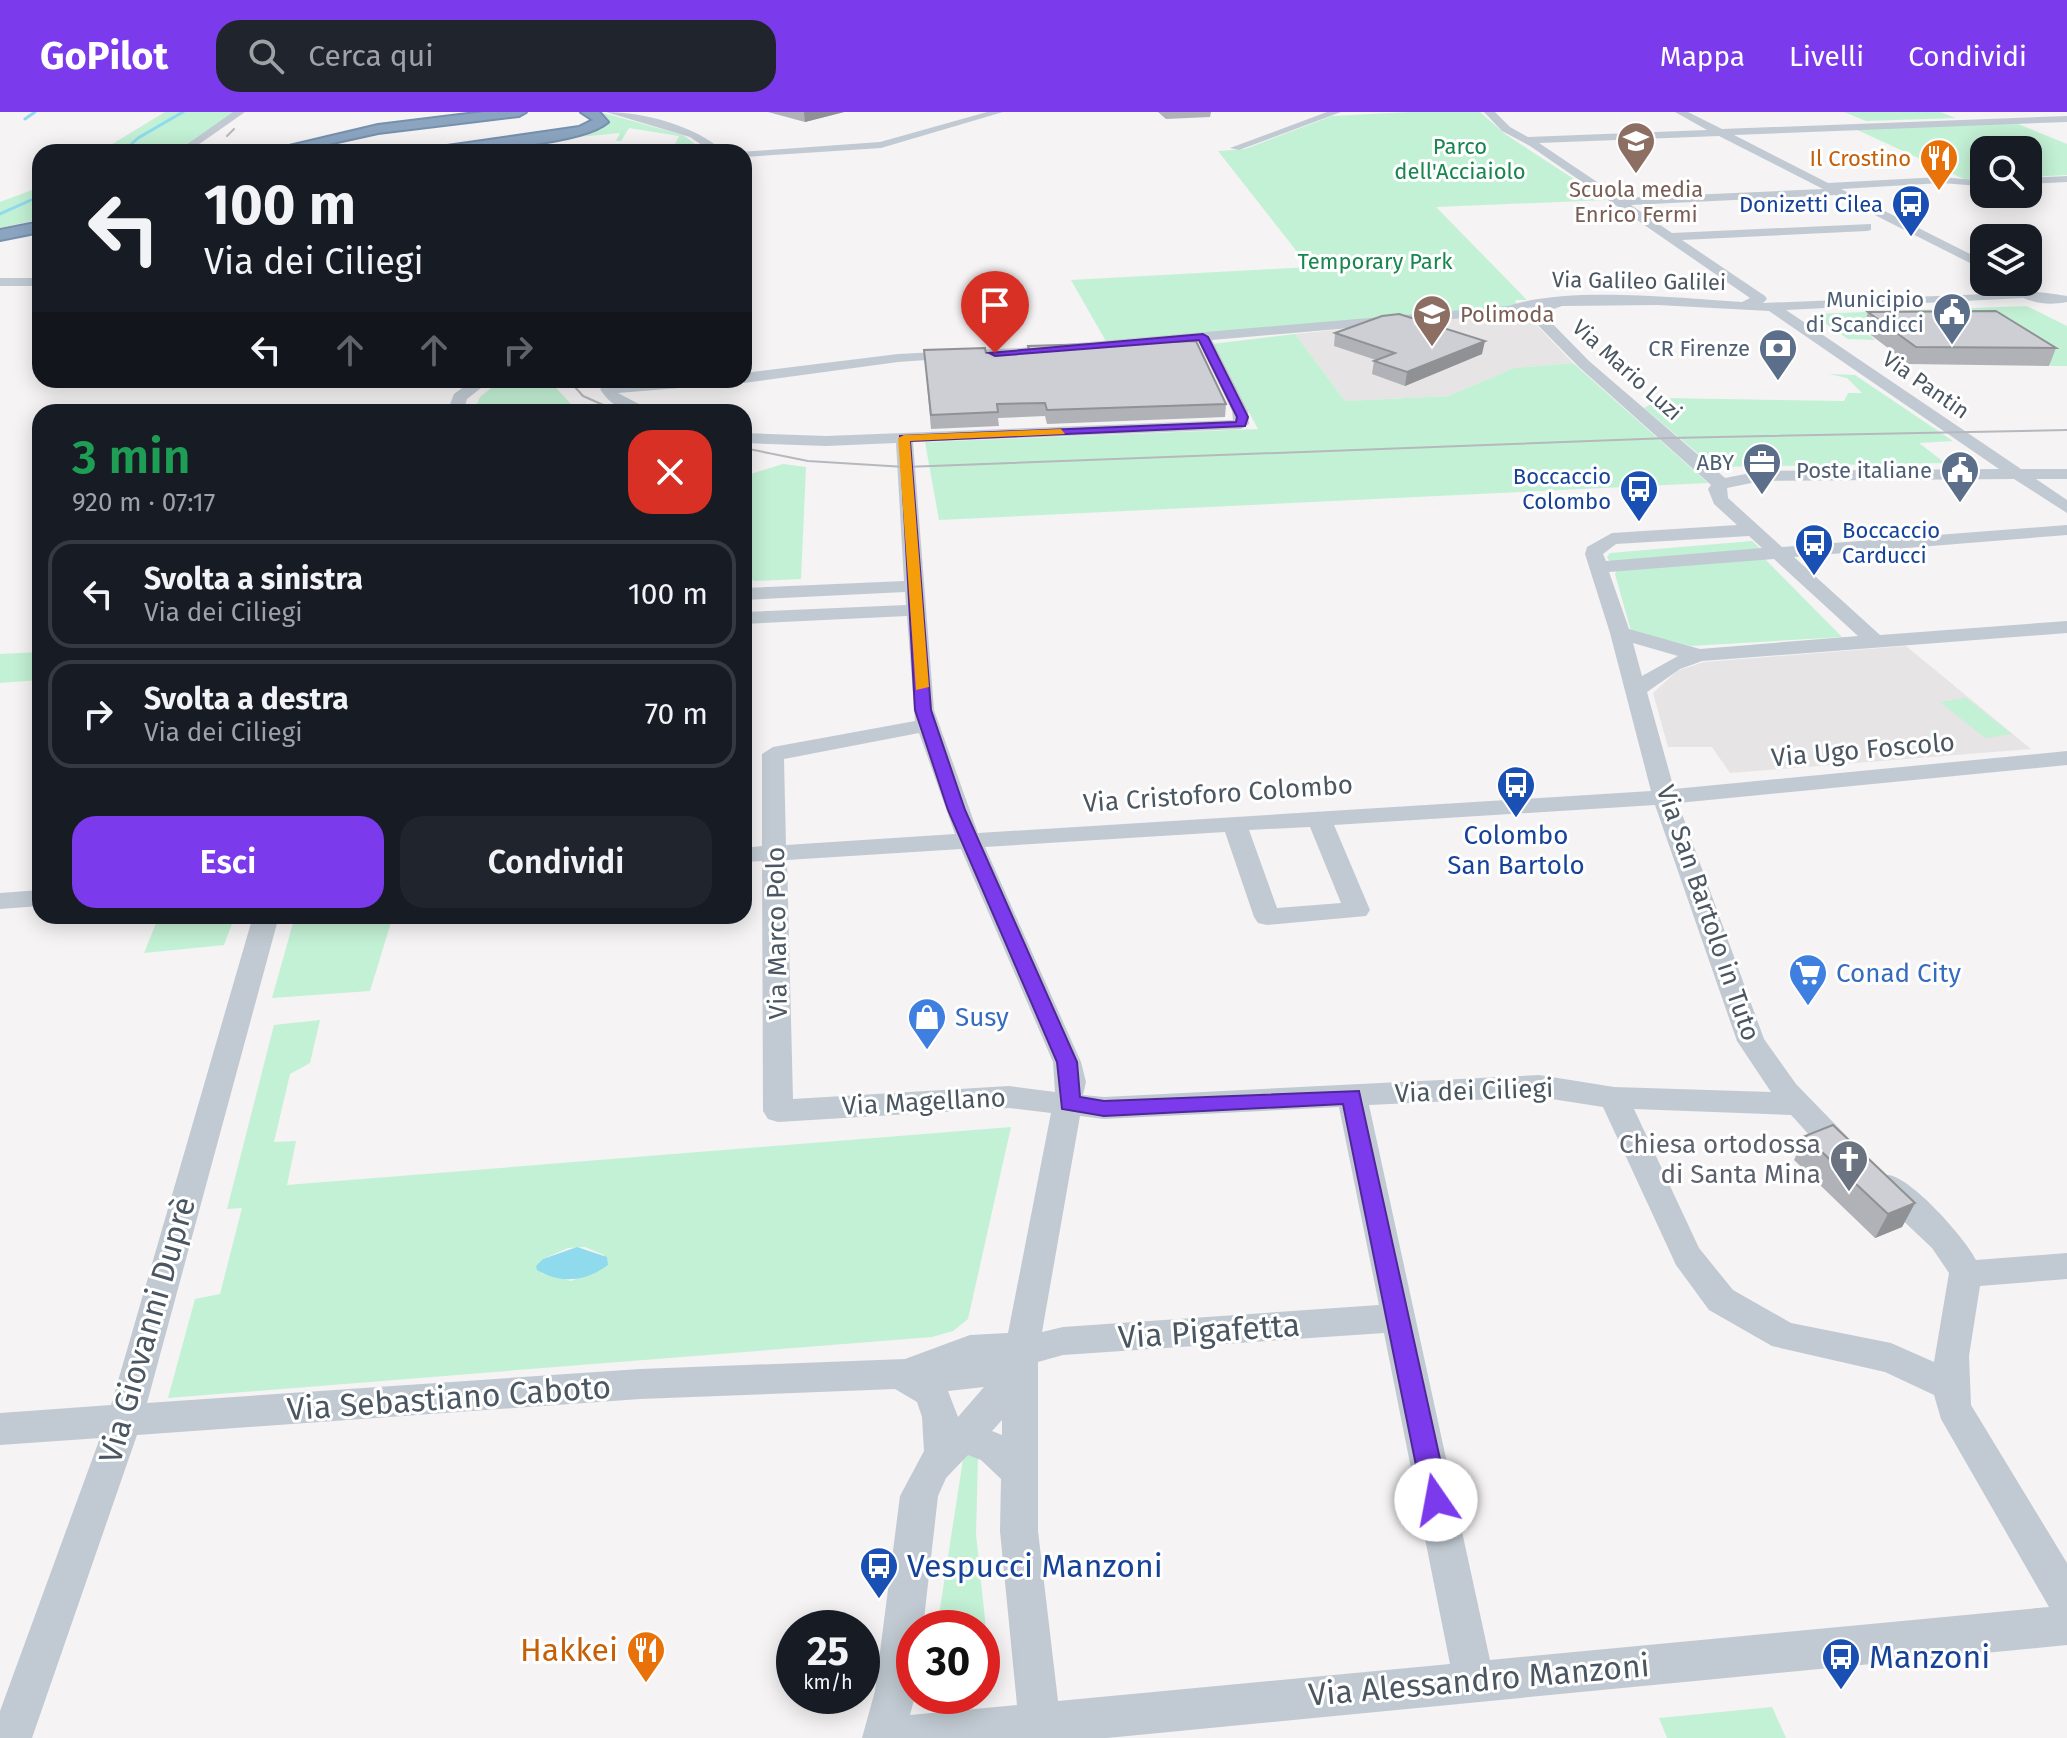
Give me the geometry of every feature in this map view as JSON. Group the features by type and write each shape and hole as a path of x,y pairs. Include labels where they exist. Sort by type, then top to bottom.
{"highway":[{"path":"289,144 433,112"},
{"path":"306,144 364,131 519,112"},
{"path":"467,144 578,114 601,122 577,133 494,144"},
{"path":"407,144 538,116"},
{"path":"0,228 32,224"},
{"path":"0,237 32,226"}],"street":[{"path":"193,144 240,112"},
{"path":"611,112 694,135 707,144"},
{"path":"752,154 881,145 998,112"},
{"path":"1235,148 1336,112"},
{"path":"1489,112 1524,140 1760,299 1737,304"},
{"path":"1680,112 1803,171 1970,259"},
{"path":"1524,140 1720,130 2067,119"},
{"path":"2042,180 2067,179"},
{"path":"1619,202 1970,184"},
{"path":"1671,237 1872,230 1803,193"},
{"path":"1924,251 1951,250"},
{"path":"0,282 32,282"},
{"path":"2042,294 2066,300"},
{"name":"Via Galileo Galilei","path":"752,377 898,358 1203,337 1510,310 1534,302 1658,301 1771,306 1883,304 2014,296"},
{"name":"Via Mario Luzi","path":"1568,303 1542,306 1534,313 1584,364 1721,484"},
{"name":"Via Pantin","path":"1771,306 2067,508"},
{"path":"752,439 781,441 904,438 1241,424 1240,411 1203,337"},
{"path":"458,404 475,388"},
{"path":"610,388 615,400 625,404"},
{"path":"904,438 925,718 969,840 1067,1062 1071,1082 1021,1353 1019,1531 1040,1722"},
{"path":"1875,641 1720,500 1717,489 1721,484 1761,476 2067,474"},
{"path":"1752,530 1612,539 1594,550 1598,567 2067,530"},
{"name":"Via San Bartolo in Tuto","path":"1598,567 1620,633 1664,797 1751,1041 1774,1078 1798,1104 1919,1215 1955,1254 1965,1274"},
{"path":"752,594 915,586"},
{"path":"752,618 917,610"},
{"path":"1636,690 1673,665 1699,655 2067,627"},
{"path":"1620,633 1699,655"},
{"name":"Via Marco Polo","path":"778,1111 773,754 925,718"},
{"name":"Via Ugo Foscolo","path":"1664,797 2067,758"},
{"name":"Via Cristoforo Colombo","path":"752,854 1664,797"},
{"path":"1234,823 1267,917 1357,910 1319,818"},
{"path":"0,901 32,899"},
{"name":"Via Giovanni Duprè","path":"11,1738 124,1421 264,924"},
{"name":"Via dei Ciliegi","path":"1069,1103 1104,1108 1539,1086 1614,1098 1798,1104"},
{"path":"1352,1096 1474,1681"},
{"name":"Via Magellano","path":"778,1111 1009,1097 1069,1103"},
{"path":"1614,1098 1687,1256 1721,1300 1784,1336 1881,1355 1950,1386"},
{"path":"2067,1266 1965,1274 1950,1386 1964,1428 2067,1600"},
{"name":"Via Pigafetta","path":"1021,1353 1063,1341 1398,1318"},
{"path":"883,1738 896,1691 919,1496 927,1476 1000,1395 1021,1353"},
{"name":"Via Sebastiano Caboto","path":"0,1429 640,1384 979,1374 1001,1368 1021,1353"},
{"path":"898,1374 920,1382 931,1392 952,1447"},
{"path":"952,1447 994,1448 1018,1471"},
{"name":"Via Alessandro Manzoni","path":"891,1738 2067,1625"}],"shaded area":[{"name":"Polimoda","path":"1523,311 1573,363 1514,368 1448,396 1345,401 1295,334"},
{"path":"1906,646 2031,749 1730,773 1712,747 1668,747 1653,693 1677,671 1704,662"}],"green space":[{"path":"165,112 240,112 193,144 112,144"},
{"path":"600,112 683,135 695,144 675,144 679,136 629,128 621,141 616,141 620,133 500,144 571,136 607,123"},
{"path":"1480,112 1505,134 1606,200 1436,207 1527,300 1515,300 1517,305 1512,308 1107,343 1071,280 1309,267 1218,151 1245,149 1332,116"},
{"path":"1844,112 1940,112 1956,118 1866,121"},
{"path":"2013,122 2067,144 2067,175 2042,176 2042,136 1970,136 1970,180 1966,180 1853,128"},
{"path":"32,190 32,221 0,228 0,202"},
{"path":"2027,306 2067,326 2067,366 2051,366 1990,328 1863,328 1875,340 1848,339 1812,314"},
{"path":"1295,334 1345,401 1448,396 1514,368 1573,363 1708,483 939,520 925,442 1258,429 1212,344"},
{"path":"1829,374 1855,375 1953,441 1919,443 1945,463 1714,467 1644,408 1662,398 1844,401 1848,393 1862,393 1847,378"},
{"path":"491,388 556,388 571,404 477,404"},
{"path":"783,464 806,467 801,579 752,579 752,474"},
{"path":"1752,541 1761,549 1610,562 1607,557 1610,553"},
{"path":"1764,558 1842,637 1691,646 1631,631 1615,574 1617,570"},
{"path":"32,652 32,681 0,683 0,654"},
{"path":"1966,698 2012,734 1985,738 1940,702"},
{"path":"156,924 232,924 224,945 144,953"},
{"path":"293,924 391,924 370,991 272,998"},
{"path":"320,1020 310,1063 290,1074 274,1142 296,1141 287,1185 1011,1127 968,1319 953,1331 932,1337 168,1398 195,1299 220,1294 242,1208 227,1209 274,1025","holes":["585,1247 604,1255 602,1269 571,1281 541,1273 543,1259 568,1248"]},
{"path":"964,1453 978,1457 976,1534 984,1610 940,1610"},
{"path":"1772,1707 1786,1738 1667,1738 1659,1718"}],"water":[{"path":"577,1247 607,1257 608,1265 591,1275 573,1279 555,1278 537,1270 536,1266 543,1259"}],"building":[{"path":"1996,311 2056,348 1916,347 1868,312"},
{"path":"1399,314 1485,341 1407,372 1374,361 1395,353 1335,333 1382,316"},
{"path":"1196,341 1226,404 1047,410 1045,403 997,404 998,412 931,415 924,350 985,348 986,353 1030,352 1028,346"},
{"path":"1833,1125 1915,1203 1888,1214 1805,1136"}],"waterway":[{"path":"25,119 35,112"},
{"path":"132,144 183,112"},
{"path":"0,214 32,200"}],"tram line":[{"path":"227,136 234,129"},
{"path":"576,388 583,396 601,404"},
{"path":"752,450 808,461 905,467 1669,438 2067,430"}],"slow traffic":[{"path":"921,687 904,438 1061,432"}],"place":[{"name":"Scuola media Enrico Fermi","path":"1636,175"},
{"name":"Il Crostino","path":"1939,192"},
{"name":"Donizetti Cilea","path":"1911,238"},
{"name":"Municipio di Scandicci","path":"1952,346"},
{"name":"Polimoda","path":"1432,348"},
{"name":"CR Firenze","path":"1778,382"},
{"name":"ABY","path":"1762,496"},
{"name":"Poste italiane","path":"1960,504"},
{"name":"Boccaccio Colombo","path":"1639,523"},
{"name":"Boccaccio Carducci","path":"1814,577"},
{"name":"Colombo San Bartolo","path":"1516,819"},
{"name":"Conad City","path":"1808,1007"},
{"name":"Susy","path":"927,1051"},
{"name":"Chiesa ortodossa di Santa Mina","path":"1849,1193"},
{"name":"Vespucci Manzoni","path":"879,1600"},
{"name":"Hakkei","path":"646,1684"},
{"name":"Manzoni","path":"1841,1691"}],"route":[{"path":"995,353 1203,337 1242,417 1241,424 1233,426 904,438 923,710 956,810 1067,1062 1071,1082 1069,1103 1104,1108 1352,1096 1436,1500"}],"park label":[{"name":"Parco dell'Acciaiolo","path":"1460,158"},
{"name":"Temporary Park","path":"1375,261"}]}
